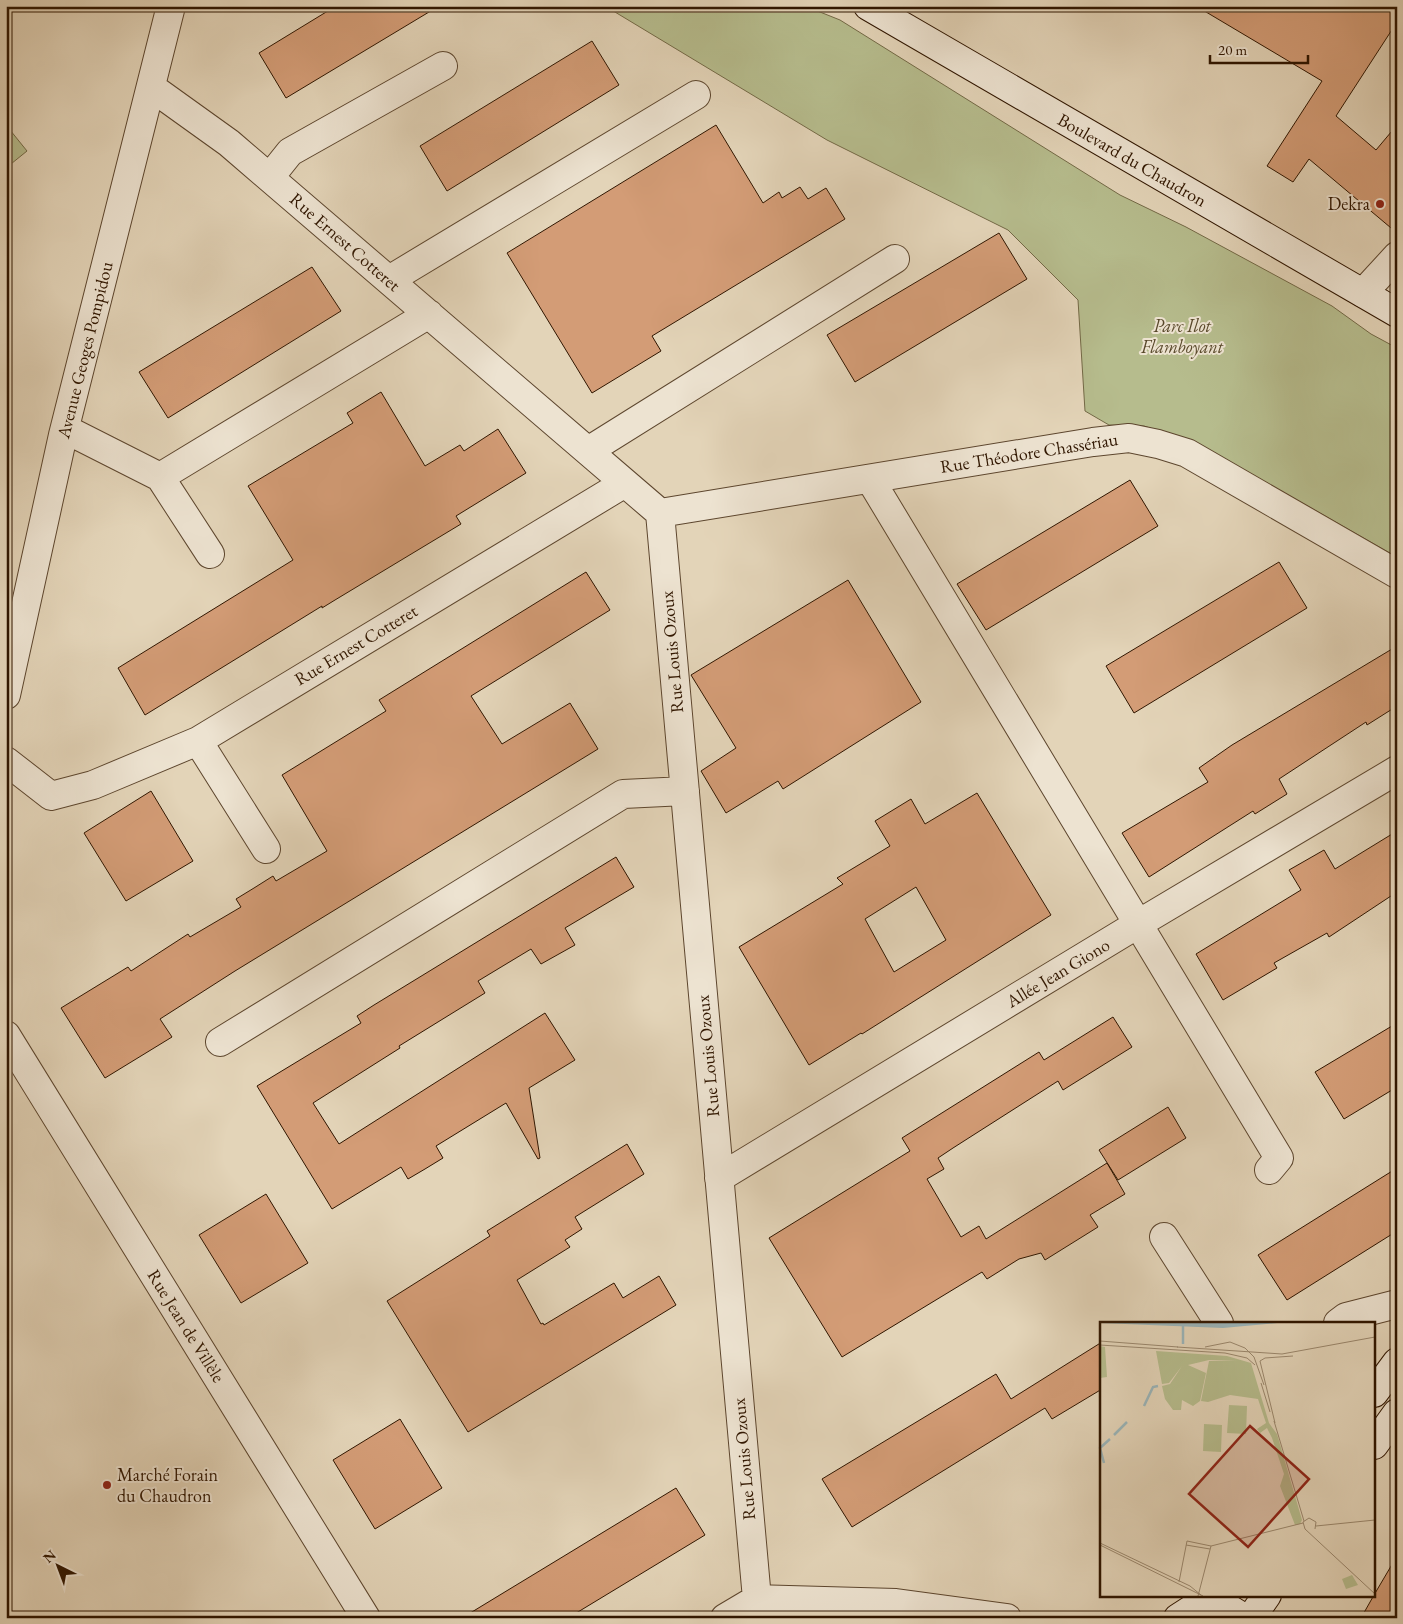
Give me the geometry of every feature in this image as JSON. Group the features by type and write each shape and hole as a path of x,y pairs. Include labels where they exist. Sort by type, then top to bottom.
{"street":[{"name":"Avenue Geoges Pompidou","path":"6,695 63,435 171,6"},
{"name":"Boulevard du Chaudron","path":"868,6 1397,313"},
{"path":"270,177 290,152 443,66"},
{"name":"Rue Ernest Cotteret","path":"151,87 229,143 270,177 660,513"},
{"path":"389,280 696,94"},
{"path":"1363,293 1397,256"},
{"path":"588,451 895,259"},
{"path":"160,477 429,314"},
{"path":"63,435 74,433 160,477 210,554"},
{"name":"Rue Théodore Chassériau","path":"660,513 1093,442 1129,438 1187,453 1397,574"},
{"path":"870,479 1279,1158 1269,1170"},
{"name":"Rue Ernest Cotteret","path":"6,762 50,796 93,785 198,740 625,483"},
{"name":"Rue Louis Ozoux","path":"660,513 757,1599"},
{"path":"198,740 266,849"},
{"name":"Allée Jean Giono","path":"719,1178 1138,924 1397,770"},
{"path":"220,1042 623,794 685,791"},
{"name":"Rue Jean de Villèle","path":"6,1035 366,1618"},
{"path":"1164,1237 1218,1322"},
{"path":"1340,1322 1346,1318 1397,1304"},
{"path":"1376,1390 1397,1362"},
{"path":"1376,1442 1397,1413"},
{"path":"1251,1618 1266,1596"},
{"path":"725,1618 757,1599 896,1603 1006,1618"},
{"path":"1178,1618 1195,1607 1233,1606"}],"green space":[{"name":"Parc Ilot Flamboyant","path":"605,6 805,6 840,20 1120,195 1186,227 1332,306 1371,334 1397,348 1397,557 1202,446 1144,426 1109,425 1085,411 1078,300 1008,230 827,140"},
{"path":"6,125 27,151 6,168"}],"building":[{"path":"336,6 439,6 286,98 259,53"},
{"path":"1196,6 1397,6 1397,22 1336,116 1376,150 1397,125 1397,233 1309,159 1293,182 1267,166 1322,81"},
{"path":"592,41 619,85 447,191 420,146"},
{"path":"716,125 763,203 779,192 782,198 800,187 808,199 826,188 845,219 652,336 661,351 592,393 507,253"},
{"path":"999,233 1027,279 855,382 827,335"},
{"path":"312,267 341,311 168,418 139,372"},
{"path":"381,392 425,466 460,445 464,451 498,429 526,473 456,516 461,524 322,608 322,606 145,715 118,668 293,560 248,486 353,423 347,413"},
{"path":"1130,480 1158,526 986,630 957,584"},
{"path":"1279,562 1307,608 1134,713 1106,666"},
{"path":"586,572 610,610 471,696 502,744 570,703 598,749 235,971 160,1019 172,1037 105,1078 61,1008 128,967 131,971 188,934 190,937 241,907 236,899 273,876 276,881 327,851 282,775 386,711 379,700"},
{"path":"848,580 921,702 783,789 778,781 726,813 701,771 736,748 691,675"},
{"path":"1397,646 1397,706 1367,725 1366,722 1279,779 1287,794 1255,814 1253,811 1149,877 1122,833 1208,782 1199,768 1232,745"},
{"path":"151,791 193,861 126,901 84,833"},
{"path":"977,793 1051,915 862,1034 809,1065 739,947 843,884 837,878 890,846 875,821 911,799 925,824","holes":["916,887 946,940 894,972 865,919"]},
{"path":"1397,831 1397,892 1329,937 1327,933 1274,963 1277,968 1223,1000 1196,954 1301,890 1289,870 1324,850 1335,869"},
{"path":"616,857 634,887 565,928 575,945 541,964 531,949 478,981 485,993 399,1046 400,1048 313,1103 339,1144 545,1013 575,1060 529,1088 540,1158 538,1159 506,1103 436,1146 443,1158 425,1169 408,1179 401,1167 332,1209 257,1086 361,1023 357,1016 374,1005"},
{"path":"1113,1017 1132,1047 1063,1090 1058,1081 953,1148 938,1158 944,1169 927,1179 961,1237 979,1226 986,1239 1107,1163 1125,1194 1090,1215 1098,1227 1045,1260 1041,1253 1019,1259 987,1279 982,1272 842,1357 769,1238 910,1151 902,1138 1039,1052 1044,1060"},
{"path":"1397,1023 1397,1087 1344,1119 1315,1072"},
{"path":"1168,1107 1186,1138 1118,1180 1099,1150"},
{"path":"627,1144 644,1174 575,1217 582,1229 565,1240 570,1247 517,1280 541,1324 543,1323 544,1325 614,1283 623,1298 659,1276 676,1305 468,1432 387,1301 490,1236 487,1231"},
{"path":"1397,1168 1397,1231 1287,1300 1258,1255"},
{"path":"266,1194 308,1263 241,1303 199,1235"},
{"path":"1100,1343 1100,1390 1052,1419 1045,1408 852,1527 822,1479 996,1374 1011,1399"},
{"path":"400,1419 442,1488 375,1529 333,1460"},
{"path":"676,1488 705,1535 568,1618 462,1618"},
{"path":"1397,1556 1397,1618 1361,1618 1373,1596 1376,1596 1376,1592"}],"place":[{"name":"Dekra","path":"1380,204"},
{"name":"Marché Forain du Chaudron","path":"107,1485"}]}
